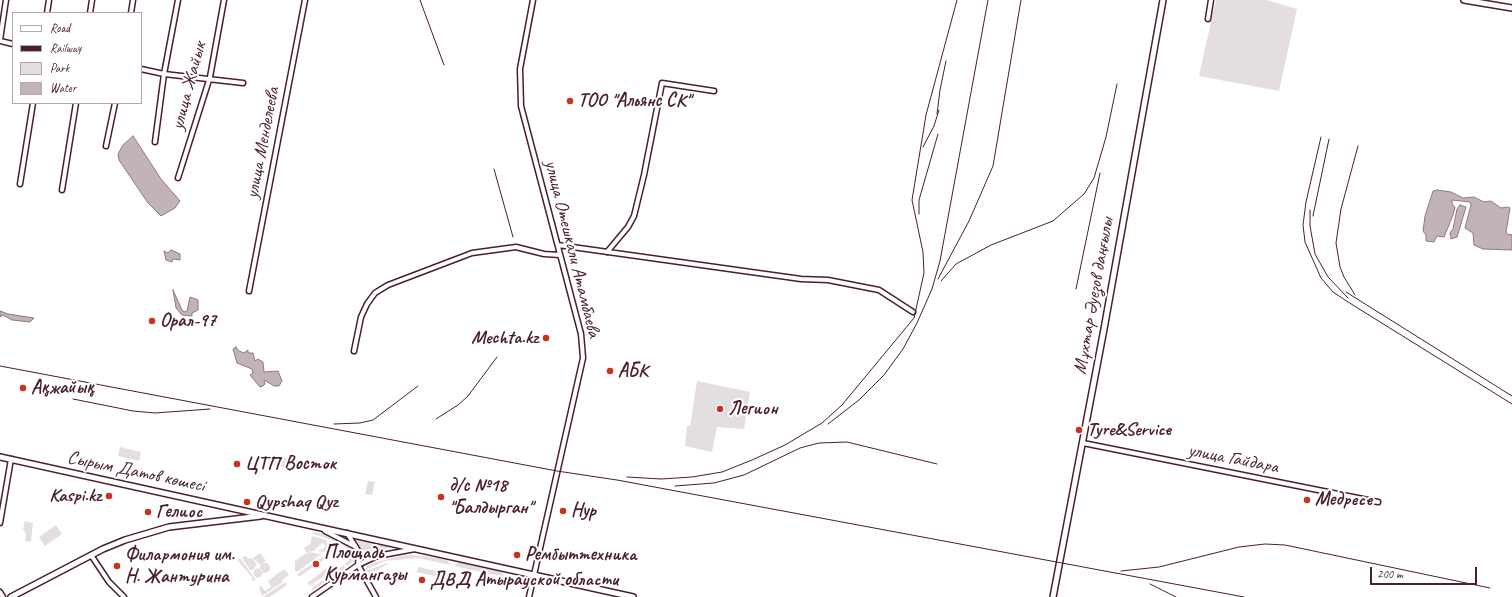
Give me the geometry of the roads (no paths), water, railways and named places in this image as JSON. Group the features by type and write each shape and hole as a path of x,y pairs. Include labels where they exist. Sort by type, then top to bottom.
{"main road":[{"name":"Мұхтар Әуезов даңғылы","path":"1053,597 1083,443 1163,0"},
{"path":"1464,0 1512,8"},
{"name":"Сырым Датов көшесі","path":"0,457 633,597"},
{"path":"11,597 119,542 169,527 266,516"}],"street":[{"path":"6,0 0,41 12,44"},
{"path":"47,12 49,0"},
{"path":"90,12 92,0"},
{"path":"131,12 133,0"},
{"path":"155,142 164,74 178,0"},
{"name":"улица Жайык","path":"178,178 209,79 224,0"},
{"name":"улица Менделеева","path":"249,291 285,96 305,0"},
{"name":"улица Отешкали Атамбаева","path":"529,597 583,358 581,334 521,106 520,69 533,0"},
{"path":"1208,19 1211,0"},
{"path":"142,69 164,74 243,83"},
{"path":"607,252 628,227 634,216 644,175 662,83 714,91"},
{"path":"20,184 32,104"},
{"path":"62,190 76,104"},
{"path":"106,146 115,104"},
{"path":"558,245 801,279 828,280 880,290 913,312"},
{"path":"354,351 361,316 367,304 375,293 388,285 472,253 516,247 544,254 560,255"},
{"name":"улица Гайдара","path":"1083,443 1378,502"},
{"path":"0,523 11,459"},
{"path":"314,526 344,539 356,547"},
{"path":"347,533 356,547 360,557 358,565 376,597"},
{"path":"312,597 358,565 377,556 415,549"},
{"path":"91,556 109,582 124,597"},
{"path":"0,592 3,597"}],"water":[{"path":"133,136 161,179 180,201 175,208 161,216 148,203 119,160 118,154 123,145"},
{"path":"1437,190 1451,192 1463,198 1474,197 1484,202 1491,201 1501,208 1510,208 1506,232 1507,234 1512,235 1512,250 1483,249 1474,245 1473,233 1465,228 1471,205 1470,202 1452,200 1452,204 1455,207 1444,237 1437,236 1434,242 1426,241 1426,235 1423,231 1425,216 1433,191"},
{"path":"1460,205 1466,207 1457,237 1451,239 1450,233 1453,229 1457,209"},
{"path":"171,250 180,254 180,260 173,259 172,262 166,260 164,251 168,253"},
{"path":"173,290 184,312 187,311 190,297 198,300 198,310 192,313 192,316 182,315 176,308"},
{"path":"0,311 8,314 34,318 30,322 12,320 3,315 0,317"},
{"path":"236,347 239,351 244,353 248,350 248,353 253,353 255,361 258,359 263,362 264,372 278,371 282,381 279,386 274,386 264,381 265,384 260,387 250,375 253,373 252,369 237,363 233,349"}],"railway":[{"path":"420,0 444,65"},
{"path":"627,477 661,479 692,477 722,472 785,445 822,423 842,405 914,318 924,273 923,252 912,200 926,115 957,0"},
{"path":"828,424 859,400 884,375 903,349 917,323 932,289 940,261 988,0"},
{"path":"938,279 969,221 993,166 1021,0"},
{"path":"937,114 946,61"},
{"path":"941,281 956,264 991,245 1053,221 1084,194 1094,178 1106,137 1117,84"},
{"path":"923,147 934,126 939,110"},
{"path":"919,214 919,200 938,134"},
{"path":"1321,137 1306,202 1303,225 1305,242 1321,278 1333,292 1348,302 1512,404"},
{"path":"1313,216 1329,139"},
{"path":"1355,295 1340,267 1336,243 1341,209 1358,146"},
{"path":"494,169 513,237"},
{"path":"1076,289 1100,173"},
{"path":"1310,210 1310,226 1315,254 1328,277 1348,298"},
{"path":"1346,292 1512,396"},
{"path":"436,419 458,405 468,396 497,357"},
{"path":"0,366 557,471 617,480 1244,597"},
{"path":"334,424 360,423 373,420 418,386"},
{"path":"73,399 133,411 155,413 210,409"},
{"path":"675,486 714,483 744,475 800,448 819,443 847,442 937,464"},
{"path":"1121,571 1159,567 1239,547 1265,544 1285,545 1490,588"},
{"path":"1150,584 1176,597"}],"place":[{"name":"ТОО \"Альянс СК\"","path":"570,101"},
{"name":"Орал-97","path":"152,321"},
{"name":"Mechta.kz","path":"546,338"},
{"name":"АБК","path":"610,371"},
{"name":"Ақжайық","path":"23,388"},
{"name":"Легион","path":"720,409"},
{"name":"Tyre&Service","path":"1079,430"},
{"name":"ЦТП Восток","path":"237,464"},
{"name":"Kaspi.kz","path":"109,496"},
{"name":"д/с №18 \"Балдырган\"","path":"441,497"},
{"name":"Медресе","path":"1307,500"},
{"name":"Qypshaq Qyz","path":"247,502"},
{"name":"Нур","path":"563,511"},
{"name":"Гелиос","path":"148,512"},
{"name":"Рембыттехника","path":"517,555"},
{"name":"Площадь Курмангазы","path":"316,564"},
{"name":"Филармония им. Н. Жантурина","path":"117,566"},
{"name":"ДВД Атырауской области","path":"422,580"}]}
